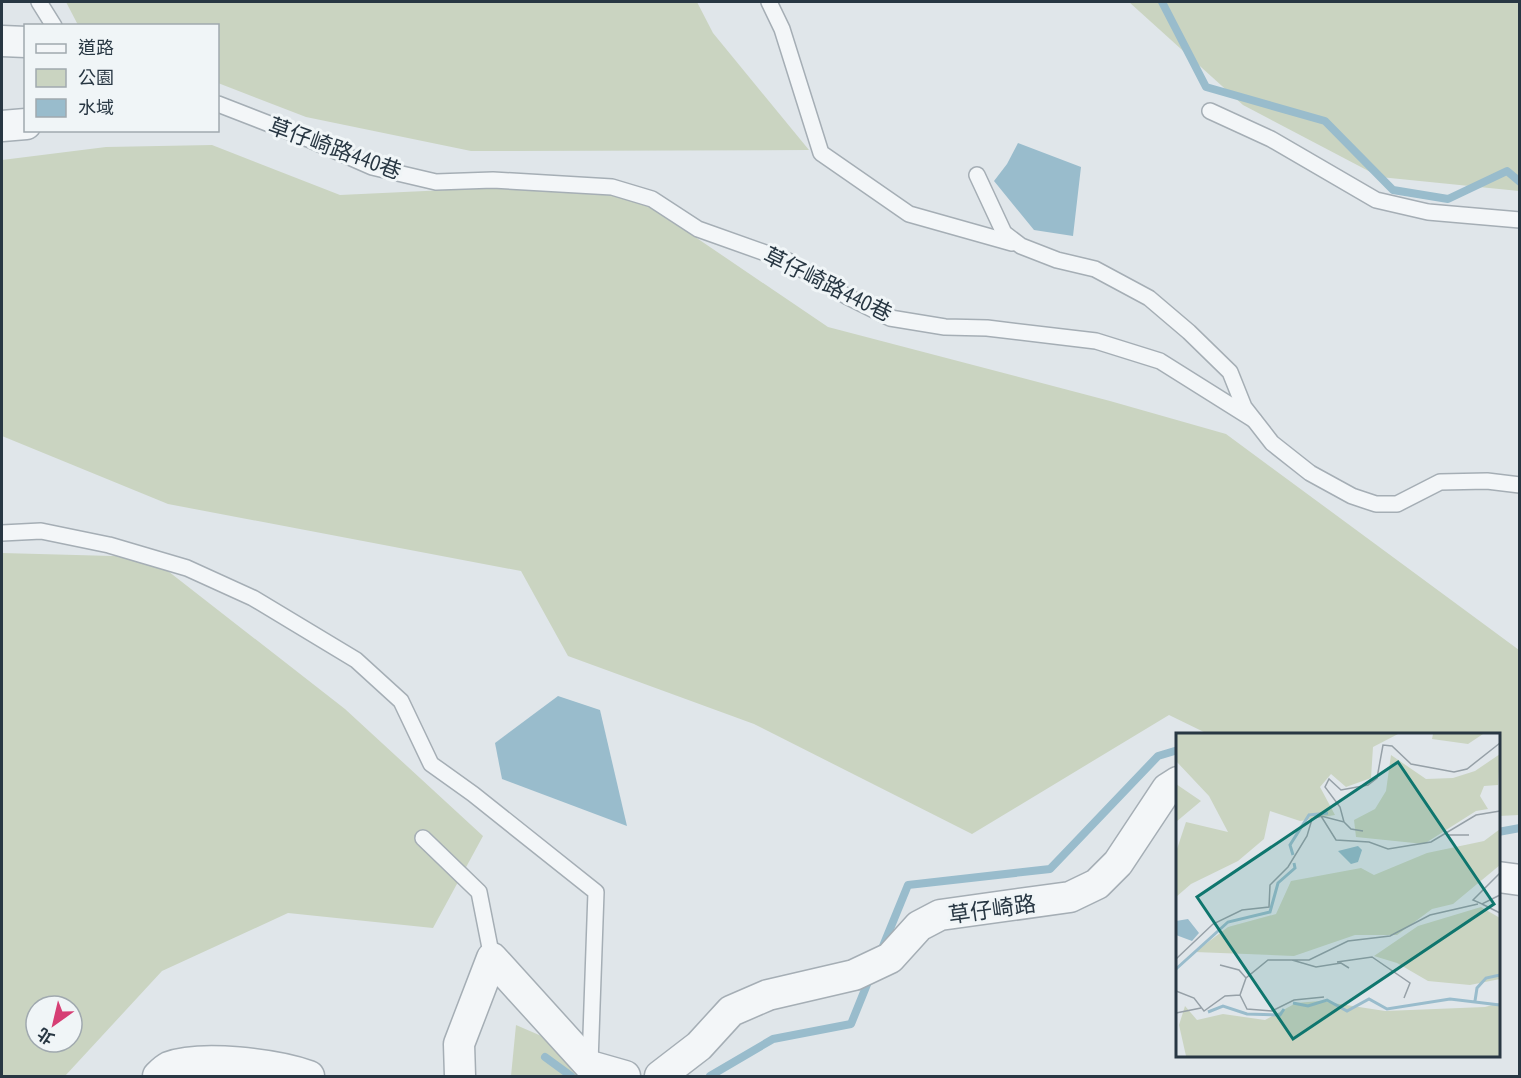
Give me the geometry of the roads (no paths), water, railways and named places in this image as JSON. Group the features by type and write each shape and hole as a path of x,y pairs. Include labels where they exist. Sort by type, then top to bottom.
{"street":[{"path":"2,41 24,42"},
{"path":"2,126 24,124"},
{"name":"草仔崎路","path":"660,1077 699,1046 731,1011 768,995 854,975 890,958 919,926 940,915 1070,897 1097,884 1118,863 1167,789 1176,783"},
{"path":"1500,876 1520,880"},
{"path":"460,1077 459,1044 492,958 590,1066 626,1077"},
{"path":"158,1077 167,1068 195,1063 240,1061 309,1077"}],"lane":[{"path":"39,2 53,24"},
{"path":"769,2 782,29 821,153 909,214 1021,246 1057,260 1095,269 1149,298 1190,332 1230,372 1244,407 1254,420"},
{"name":"草仔崎路440巷","path":"219,104 308,138 372,167 436,182 493,180 612,187 652,199 698,230 788,261 848,297 890,318 945,327 987,328 1096,341 1160,361 1254,420 1272,443 1310,473 1352,496 1376,504 1397,504 1440,482 1487,481 1520,485"},
{"path":"1210,111 1271,139 1376,200 1428,212 1520,220"},
{"path":"977,175 1004,233 1021,246"},
{"path":"4,530 41,531 109,545 187,568 254,598 356,660 401,701 431,764 473,794 596,892 590,1066"},
{"path":"423,838 479,892 492,958"}],"water":[{"path":"1018,143 1081,167 1073,236 1034,230 994,181 1007,164"},
{"path":"558,696 600,710 627,826 502,779 495,743"}],"waterway":[{"path":"1162,2 1206,87 1325,121 1393,190 1448,199 1507,171 1520,182"},
{"path":"881,951 908,885 1050,869 1158,756 1176,751"},
{"path":"1500,832 1520,828"},
{"path":"710,1076 773,1039 851,1024 870,977"},
{"path":"545,1057 571,1076"}]}
